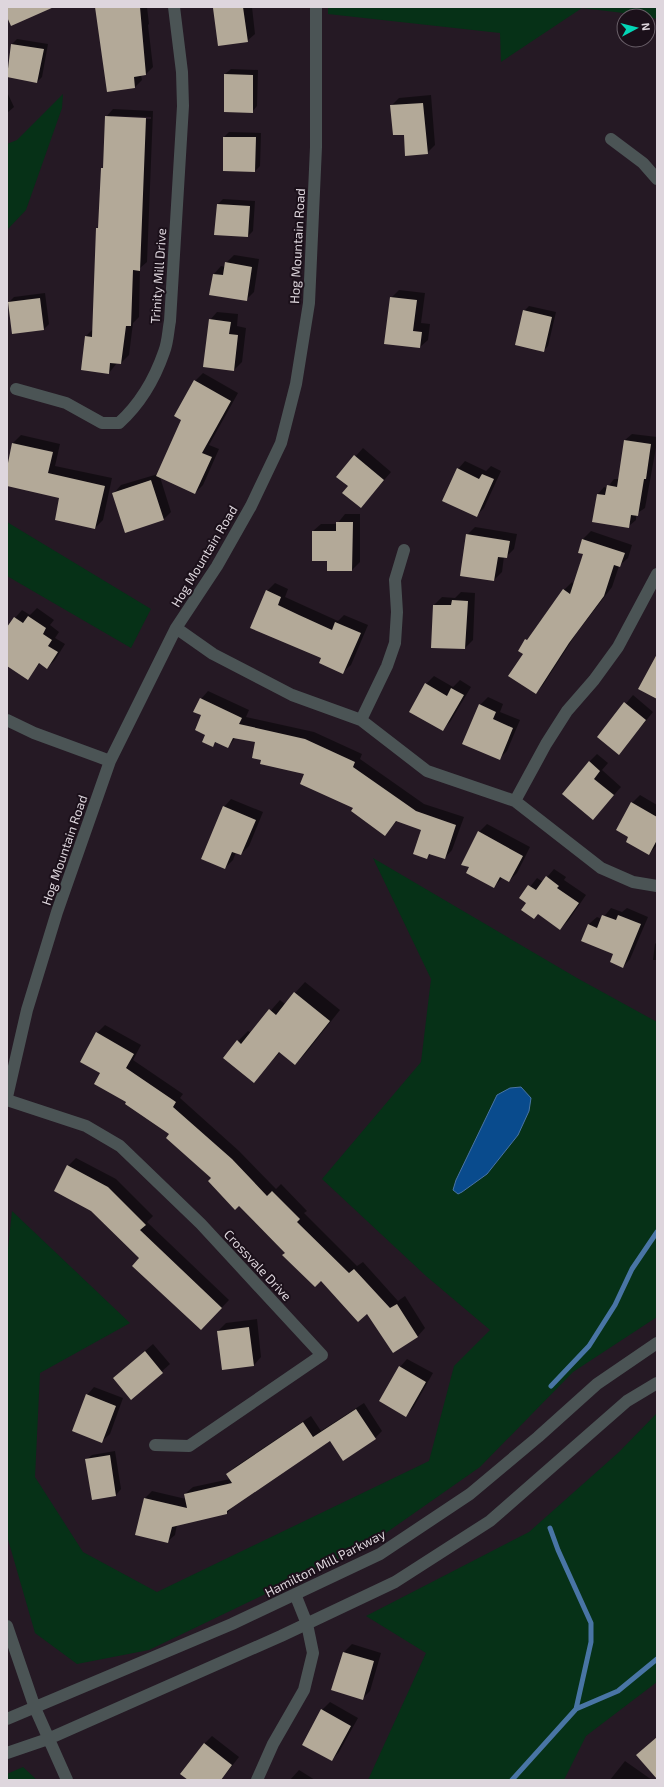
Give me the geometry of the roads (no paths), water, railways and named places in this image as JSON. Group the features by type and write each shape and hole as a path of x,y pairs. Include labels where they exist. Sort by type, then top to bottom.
{"street":[{"name":"Trinity Mill Drive","path":"16,389 66,403 102,423 119,423 131,412 153,378 165,350 170,321 183,106 182,72 174,7"},
{"name":"Hog Mountain Road","path":"7,1098 27,1010 64,892 110,761 176,628 217,566 251,506 281,443 296,384 309,303 316,147 316,7"},
{"path":"611,139 643,163 657,178"},
{"path":"361,720 387,666 395,643 397,612 395,580 404,550"},
{"path":"515,801 546,744 567,711 594,680 618,647 657,574"},
{"path":"176,628 213,654 292,695 361,720 427,771 515,801 601,868 633,882 657,886"},
{"path":"7,720 34,733 110,761"},
{"name":"Crossvale Drive","path":"7,1098 86,1126 120,1146 201,1224 322,1355 189,1446 155,1445"},
{"name":"Hamilton Mill Parkway","path":"7,1719 232,1624 380,1554 470,1494 538,1437 597,1384 657,1343"},
{"path":"7,1753 48,1739 307,1624 395,1582 490,1521 627,1401 657,1383"},
{"path":"257,1780 273,1744 304,1690 313,1653 307,1624 295,1594"},
{"path":"7,1626 35,1708 67,1780"}],"water":[{"path":"521,1087 531,1098 529,1111 518,1135 487,1174 458,1194 453,1190 456,1180 497,1095 510,1088"}],"waterway":[{"path":"551,1386 589,1346 615,1305 632,1269 657,1232"},
{"path":"550,1528 558,1550 591,1623 591,1642 576,1709"},
{"path":"512,1780 576,1709 618,1691 657,1659"}]}
